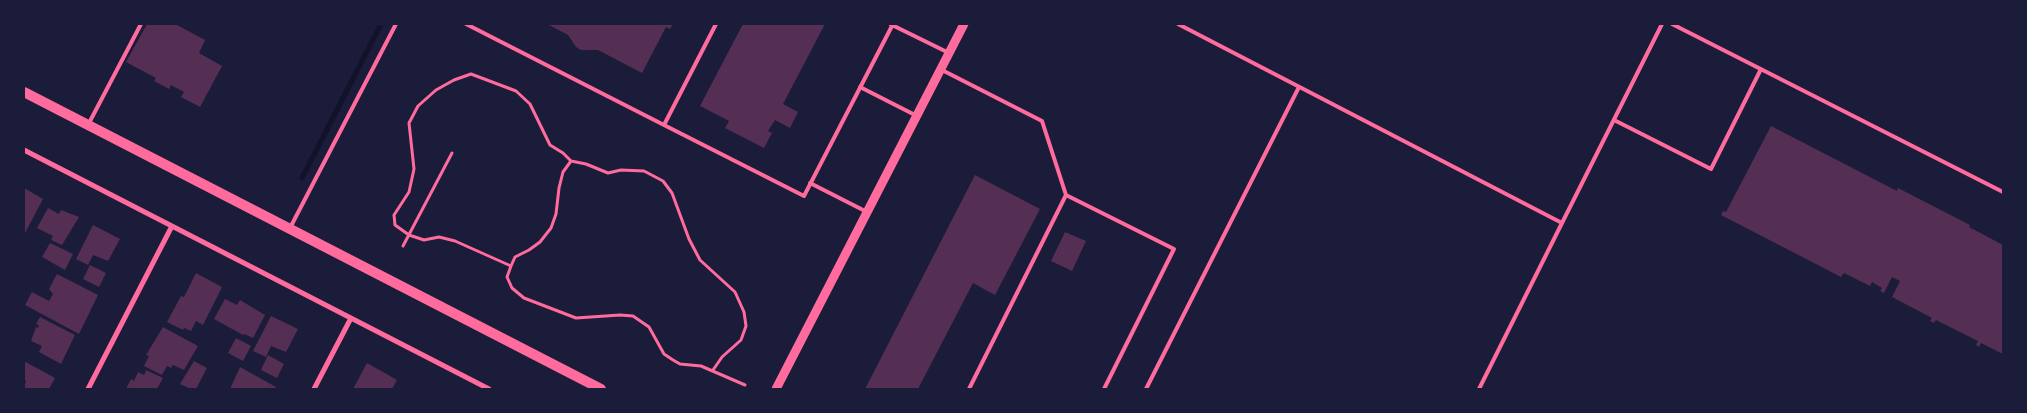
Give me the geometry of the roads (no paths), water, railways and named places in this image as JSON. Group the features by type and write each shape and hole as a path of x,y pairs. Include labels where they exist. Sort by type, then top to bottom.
{"main road":[{"path":"24,92 601,389"}],"street":[{"path":"776,389 964,24"},
{"path":"24,150 490,389"},
{"path":"88,389 172,226"},
{"path":"314,389 351,318"}],"lane":[{"path":"88,125 141,24"},
{"path":"289,229 396,24"},
{"path":"466,24 804,196 892,24 948,54"},
{"path":"664,125 716,24"},
{"path":"1178,24 1562,223"},
{"path":"1479,389 1662,24"},
{"path":"1672,24 2003,192"},
{"path":"940,69 1042,121 1066,195 969,389"},
{"path":"1614,120 1711,170 1761,70"},
{"path":"860,87 917,116"},
{"path":"1146,389 1299,87"},
{"path":"810,184 867,212"},
{"path":"1066,195 1174,249 1104,389"}],"waterway":[{"path":"302,178 381,24"}]}
